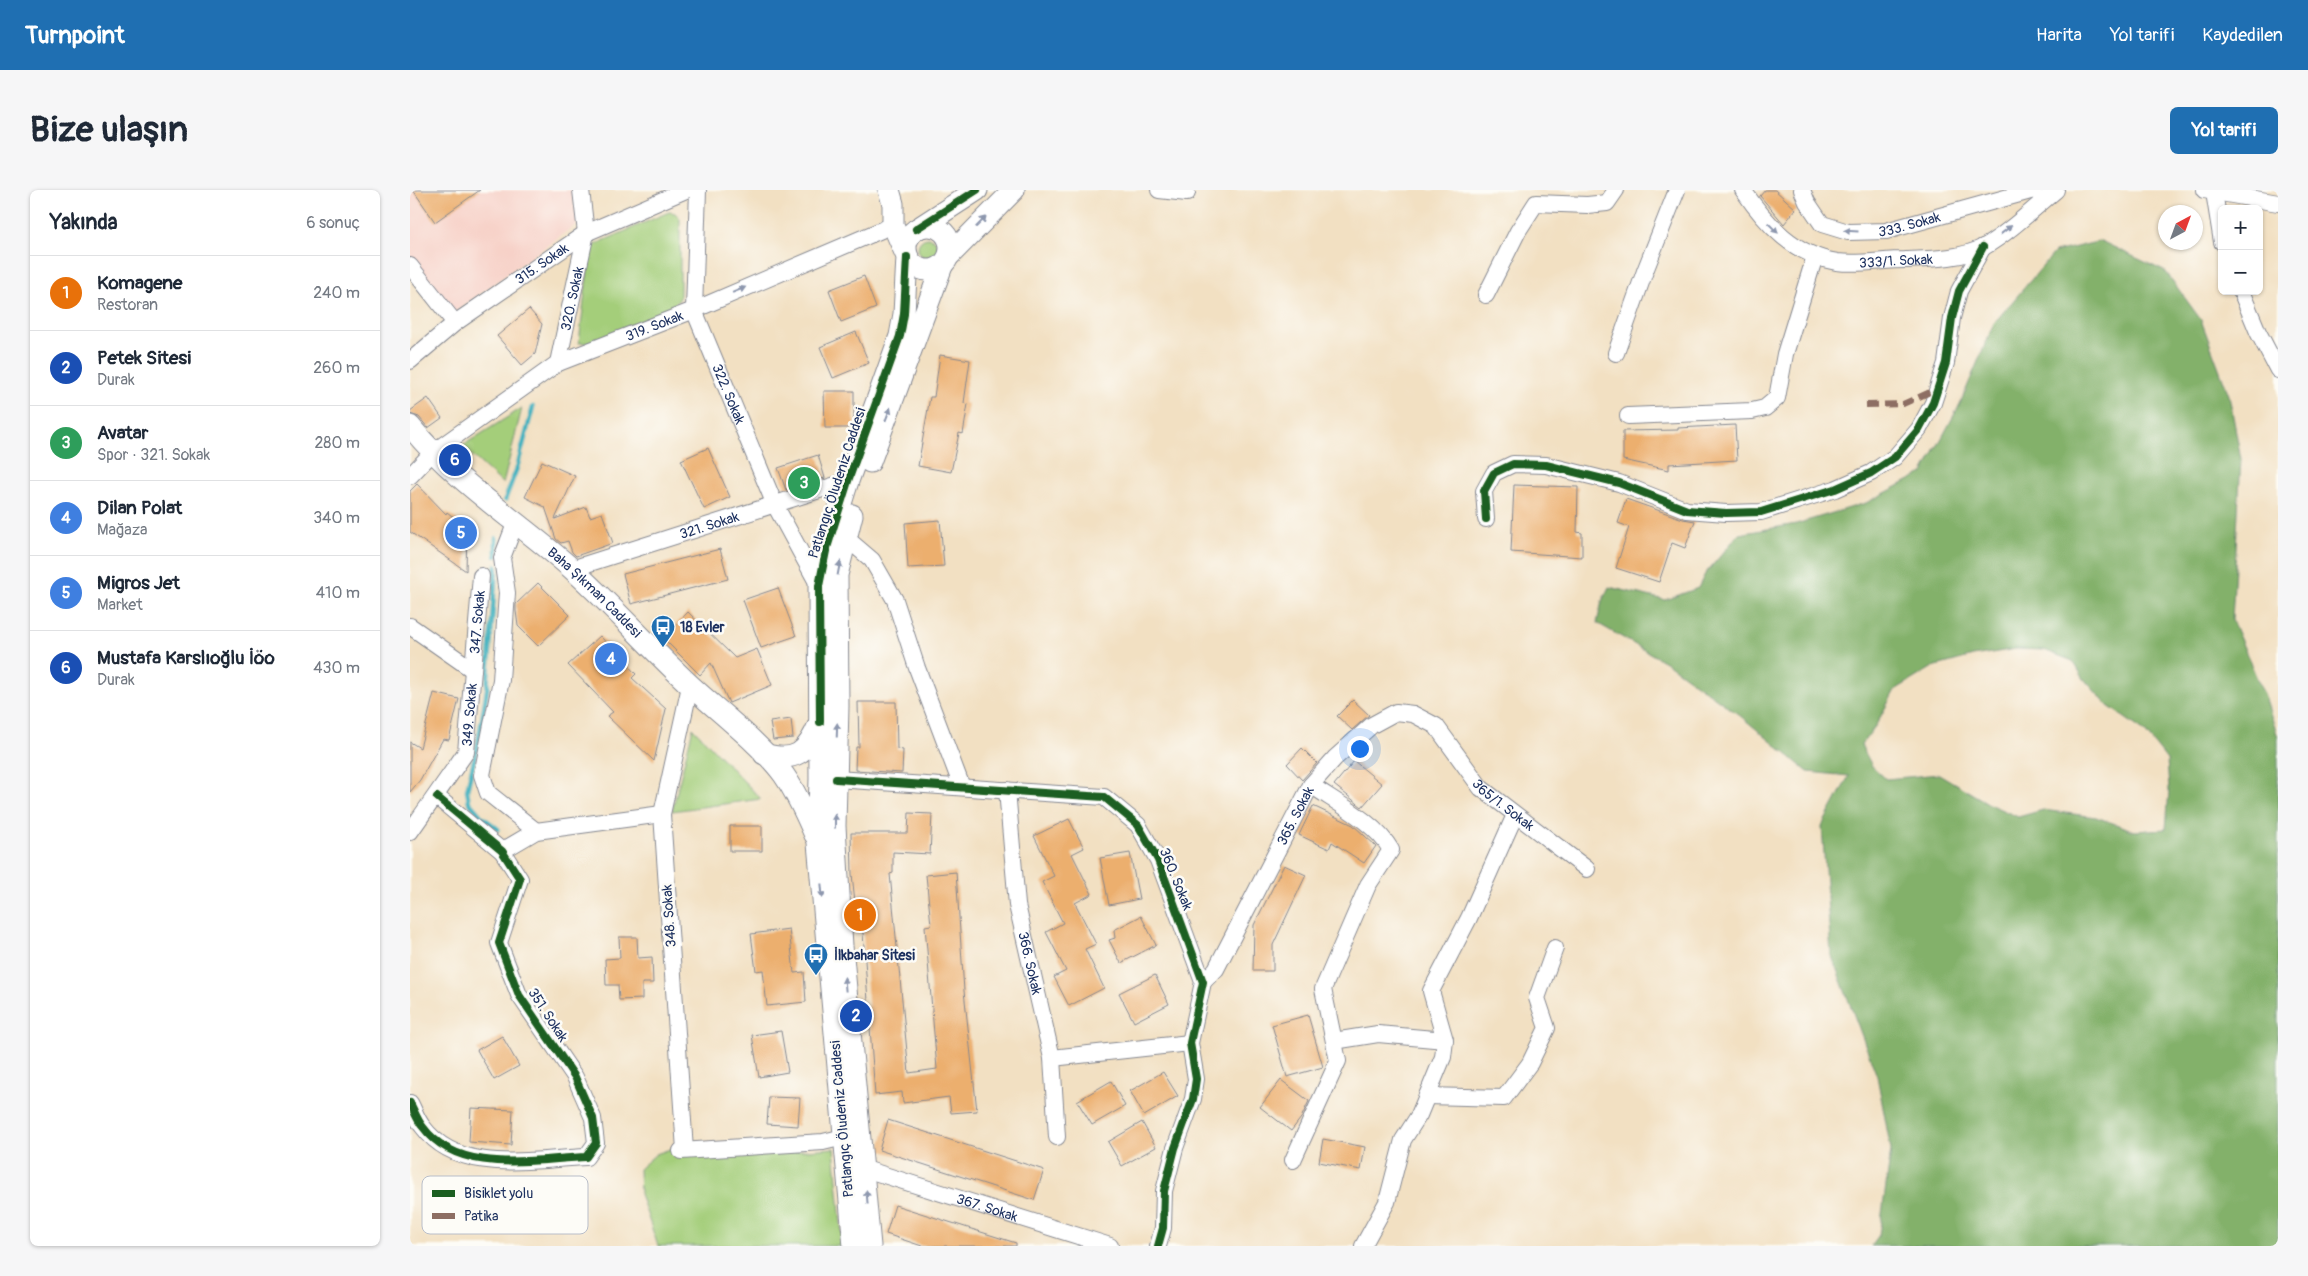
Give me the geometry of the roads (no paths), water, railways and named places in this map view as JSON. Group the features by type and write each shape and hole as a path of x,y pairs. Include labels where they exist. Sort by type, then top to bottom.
{"main road":[{"path":"907,256 907,241 916,229 977,190"},
{"name":"Patlangıç Öludeniz Caddesi","path":"854,1246 818,842 838,706 837,575 845,537 864,476 946,261 1014,190"},
{"path":"892,206 916,229"},
{"path":"892,206 907,256 911,262 922,270 929,271 946,261 950,242 943,231 930,226 916,229"},
{"name":"Patlangıç Öludeniz Caddesi","path":"870,1246 864,1168 855,1100 828,779 820,722 819,586 826,552 848,481 900,336 904,314 907,256"},
{"name":"Baha Şıkman Caddesi","path":"410,426 432,453 571,569 690,686 764,754 782,773 803,807 818,842"},
{"path":"764,754 784,759 800,752 809,743 820,722"},
{"path":"782,773 828,779"}],"street":[{"name":"320. Sokak","path":"558,363 586,233 581,190"},
{"name":"315. Sokak","path":"410,361 455,323 586,233 686,190"},
{"name":"322. Sokak","path":"698,190 694,310 775,505 819,586"},
{"path":"1159,190 1187,193"},
{"path":"1486,295 1518,231 1536,203 1588,205 1607,203 1616,190"},
{"path":"1616,353 1645,271 1678,190"},
{"name":"333/1. Sokak","path":"1743,190 1761,216 1782,238 1815,256 1846,262 1945,259 1983,247 2056,190"},
{"name":"333. Sokak","path":"1802,190 1806,202 1822,224 1848,232 1886,231 2034,190"},
{"path":"2218,226 2209,191 2278,203"},
{"name":"319. Sokak","path":"410,476 432,453 558,363 694,310 892,206"},
{"path":"1486,519 1484,491 1494,473 1513,464 1546,465 1620,483 1687,510 1726,514 1761,512 1835,489 1871,473 1895,456 1919,429 1933,403 1946,363 1952,318 1959,291 1983,247"},
{"path":"1628,416 1752,411 1764,408 1778,398 1784,354 1815,256"},
{"path":"410,266 455,323"},
{"path":"2242,295 2278,370"},
{"name":"321. Sokak","path":"571,569 848,481"},
{"path":"516,524 502,558 507,593 501,680 482,775 488,793 536,831"},
{"path":"845,537 872,560 895,600 917,668 962,787"},
{"name":"347. Sokak","path":"473,670 481,576"},
{"path":"410,626 473,670"},
{"name":"349. Sokak","path":"410,832 437,797 466,752 473,670"},
{"name":"348. Sokak","path":"690,686 662,814 683,1150 823,1142 844,1137"},
{"name":"365. Sokak","path":"1203,982 1220,962 1311,785 1335,758 1372,725 1396,712 1413,714 1436,726"},
{"name":"365/1. Sokak","path":"1436,726 1481,788 1587,869"},
{"name":"360. Sokak","path":"828,779 1104,797 1138,825 1158,860 1203,982"},
{"path":"1293,1160 1338,1060 1324,989 1368,884 1391,850 1385,838 1374,828 1311,785"},
{"name":"366. Sokak","path":"1006,790 1017,905 1052,1058 1057,1136"},
{"name":"351. Sokak","path":"410,1103 423,1127 447,1149 475,1160 500,1161 586,1157 596,1143 593,1118 575,1077 520,995 499,943 520,879 502,851 437,797"},
{"path":"502,851 536,831 662,814"},
{"path":"1363,1246 1387,1202 1403,1140 1419,1115 1443,1057 1444,1040 1431,991 1469,918 1515,815"},
{"path":"1427,1096 1504,1098 1530,1063 1547,1028 1537,998 1555,948"},
{"path":"1158,1246 1162,1228 1164,1191 1175,1148 1193,1099 1196,1079 1190,1043 1203,982"},
{"path":"1334,1041 1378,1034 1444,1040"},
{"path":"1052,1058 1190,1043"},
{"name":"367. Sokak","path":"864,1168 1110,1246"}],"waterway":[{"path":"505,500 517,468 533,407"},
{"path":"496,538 496,556"},
{"path":"496,566 487,690 478,743 467,790 469,802 481,816 498,829"}],"place":[{"name":"Mustafa Karslıoğlu İöo","path":"455,460"},
{"name":"Avatar","path":"804,483"},
{"name":"Migros Jet","path":"461,533"},
{"name":"18 Evler","path":"663,648"},
{"name":"Dilan Polat","path":"611,659"},
{"name":"Komagene","path":"860,915"},
{"name":"İlkbahar Sitesi","path":"816,976"},
{"name":"Petek Sitesi","path":"856,1016"}]}
